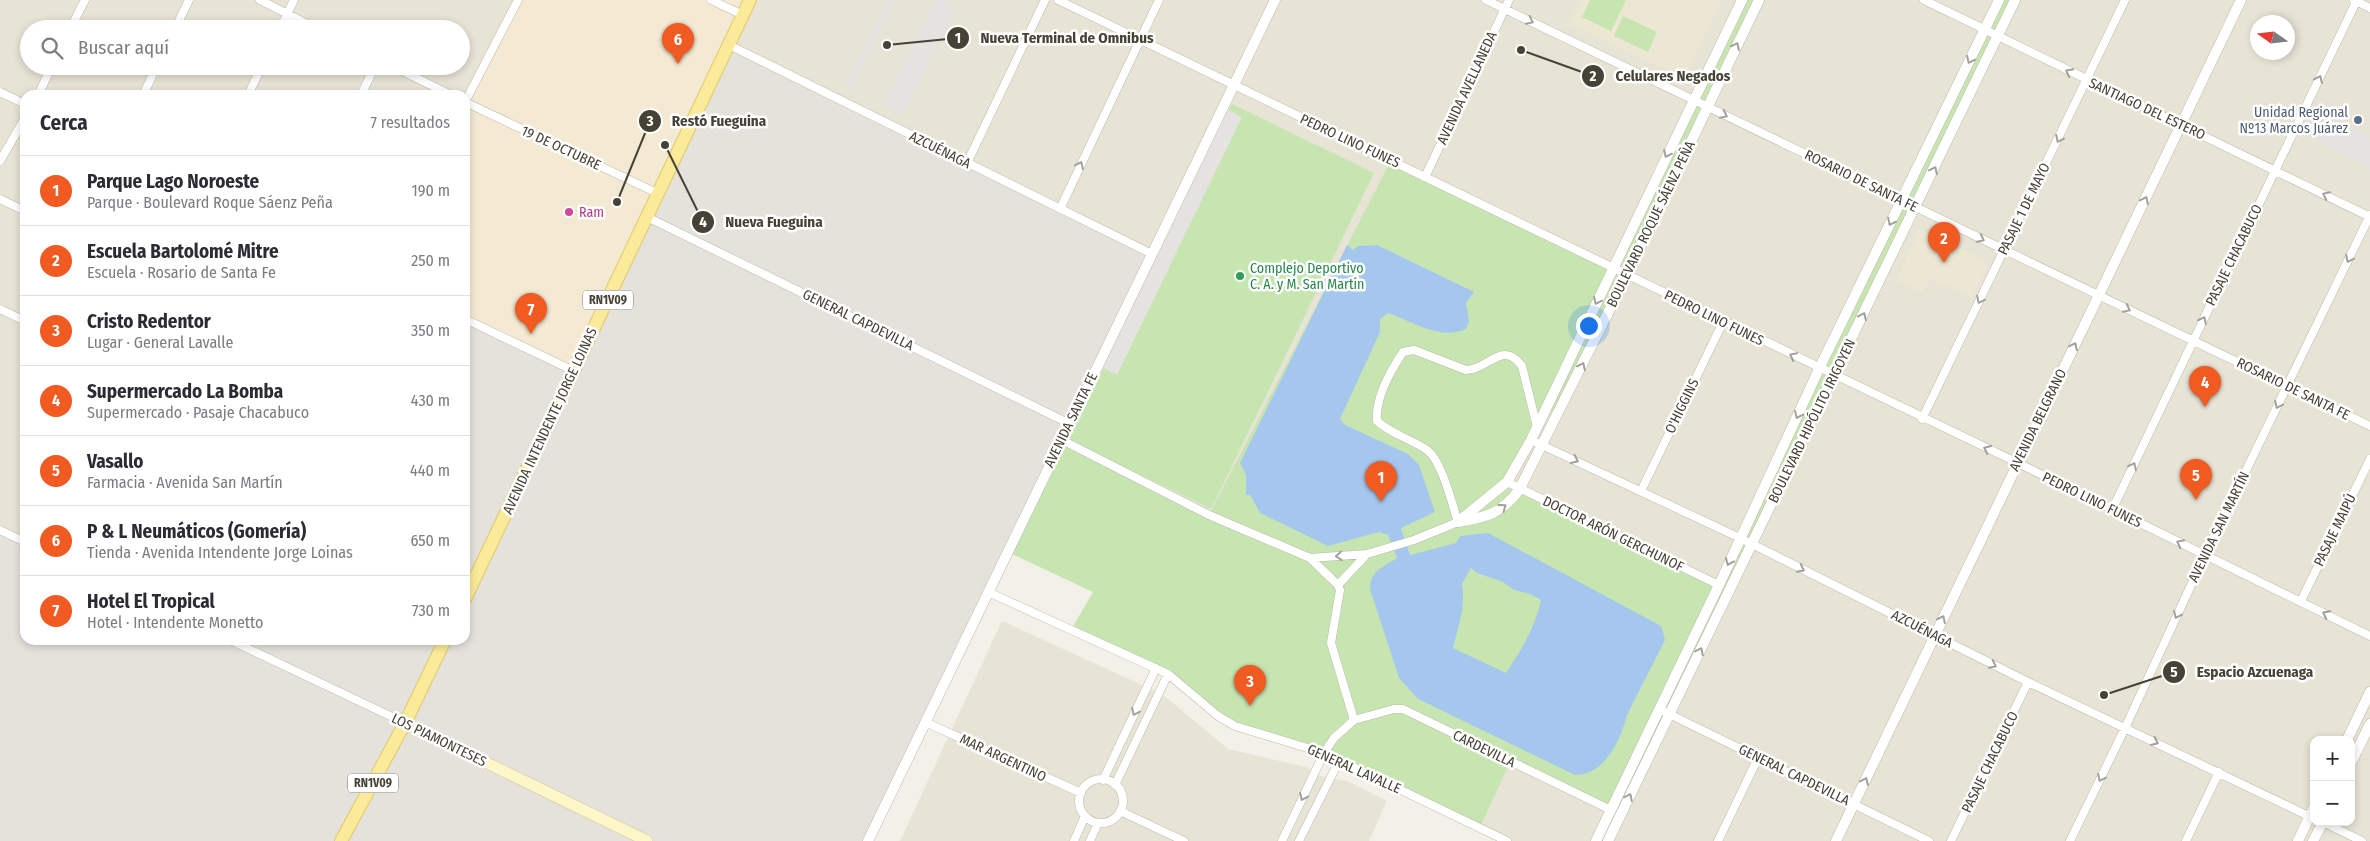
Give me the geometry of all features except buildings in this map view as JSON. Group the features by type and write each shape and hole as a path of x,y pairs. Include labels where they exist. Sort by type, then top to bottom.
{"main road":[{"name":"AVENIDA INTENDENTE JORGE LOINAS","path":"470,589 750,0"},
{"name":"RN1V09","path":"340,841 405,724 443,645"},
{"name":"LOS PIAMONTESES","path":"405,724 647,841"}],"street":[{"path":"75,20 85,0"},
{"path":"179,20 189,0"},
{"path":"260,0 299,20"},
{"path":"284,20 294,0"},
{"path":"470,92 518,0"},
{"path":"711,0 743,15"},
{"path":"966,163 1045,0"},
{"name":"PEDRO LINO FUNES","path":"1058,0 1922,419 2018,463 2370,636"},
{"path":"1060,209 1159,0"},
{"name":"AVENIDA SANTA FE","path":"870,840 925,722 1275,0"},
{"name":"ROSARIO DE SANTA FE","path":"1486,0 2370,426"},
{"name":"AVENIDA AVELLANEDA","path":"1425,177 1509,0"},
{"name":"BOULEVARD ROQUE SÁENZ PEÑA","path":"1458,522 1506,482 1531,440 1742,0"},
{"name":"BOULEVARD ROQUE SÁENZ PEÑA","path":"1310,558 1367,554 1387,549 1458,522 1490,516 1508,504 1519,490 1543,445 1759,0"},
{"name":"SANTIAGO DEL ESTERO","path":"1924,0 2087,81 2370,216"},
{"name":"BOULEVARD HIPÓLITO IRIGOYEN","path":"1596,841 1719,585 1819,369 1999,0"},
{"name":"BOULEVARD HIPÓLITO IRIGOYEN","path":"1608,841 2015,0"},
{"name":"PASAJE 1 DE MAYO","path":"1922,419 2125,0"},
{"name":"AVENIDA BELGRANO","path":"1836,841 2098,295 2182,125 2240,0"},
{"path":"2356,0 2370,8"},
{"name":"PASAJE CHACABUCO","path":"2112,510 2356,0"},
{"name":"AZCUÉNAGA","path":"729,45 1152,254"},
{"path":"40,90 48,75"},
{"path":"145,90 153,75"},
{"path":"250,90 258,75"},
{"path":"363,90 371,75"},
{"path":"410,75 441,90"},
{"path":"0,92 20,102"},
{"name":"19 DE OCTUBRE","path":"470,104 657,193"},
{"path":"0,161 20,127"},
{"path":"0,199 20,209"},
{"name":"AVENIDA SAN MARTÍN","path":"2070,841 2125,728 2205,555 2370,216"},
{"name":"GENERAL CAPDEVILLA","path":"647,217 1070,424"},
{"path":"0,309 20,319"},
{"path":"470,321 574,371"},
{"name":"O'HIGGINS","path":"1641,491 1723,322"},
{"path":"1458,522 1434,456 1404,437 1385,428 1377,421 1376,410 1403,352 1414,350 1466,370 1474,370 1495,356 1506,354 1517,359 1522,366 1538,427"},
{"path":"1062,440 1209,515 1310,558 1338,585 1340,598 1331,643 1354,720 1334,738 1324,752 1282,841"},
{"name":"AZCUÉNAGA","path":"1531,440 1740,538 2028,682 2310,813"},
{"name":"PASAJE MAIPÚ","path":"2301,601 2370,459"},
{"name":"DOCTOR ARÓN GERCHUNOF","path":"1506,482 1519,490 1719,585"},
{"path":"0,530 20,540"},
{"path":"1338,585 1367,554"},
{"name":"GENERAL LAVALLE","path":"988,592 1168,674 1218,716 1235,726 1324,752 1339,761 1507,841"},
{"name":"LOS PIAMONTESES","path":"240,645 405,724"},
{"path":"1103,780 1156,668"},
{"path":"1116,785 1168,674"},
{"name":"PASAJE CHACABUCO","path":"1951,841 2028,682"},
{"path":"2349,736 2370,692"},
{"name":"CARDEVILLA","path":"1354,720 1394,708 1403,709 1611,810"},
{"name":"GENERAL CAPDEVILLA","path":"1659,708 1929,841"},
{"name":"MAR ARGENTINO","path":"925,722 1081,793"},
{"path":"2355,755 2370,724"},
{"path":"1718,841 1758,758"},
{"path":"1299,841 1339,761"},
{"path":"2186,841 2220,772"},
{"path":"1103,780 1116,785 1122,797 1120,811 1111,820 1098,823 1085,816 1080,806 1081,793 1087,784 1103,780"},
{"path":"1120,811 1184,841"},
{"path":"1074,841 1085,816"},
{"path":"2298,841 2310,818"},
{"path":"1090,841 1098,823"},
{"path":"2313,841 2321,826"},
{"path":"2331,826 2362,841"}],"shaded area":[{"path":"0,0 518,0 468,90 20,90 20,540 0,530"},
{"path":"518,0 750,0 574,371 470,321 470,92"},
{"path":"750,0 2370,0 2370,841 1507,841 1071,630 1093,592 1008,552 729,45"},
{"path":"888,0 897,0 853,89 845,86"},
{"path":"935,0 941,0 957,8 903,115 883,105"},
{"path":"1580,0 1722,0 1686,74 1680,77 1569,24"},
{"path":"729,45 1152,254 868,841 647,841 240,645 470,645 470,321 574,371"},
{"path":"1223,107 1242,117 1117,375 1098,365"},
{"path":"2313,109 2370,137 2370,168 2302,134"},
{"path":"1920,229 1984,260 1987,267 1972,298 1931,278 1923,293 1896,280"},
{"path":"0,530 20,540 20,645 238,645 645,841 0,841"},
{"path":"1002,621 1162,694 1228,749 1306,767 1320,776 1347,781 1387,801 1369,841 900,841"}],"green space":[{"path":"1590,0 1626,0 1611,31 1582,17"},
{"path":"1747,0 1753,0 1554,413 1549,411"},
{"path":"1999,0 2015,0 1608,841 1596,841 1611,810 1510,762 1480,827 1339,761 1235,726 1178,683 1071,630 1093,592 1008,552 1062,440 1209,515 1391,160 1612,268 1507,482 1718,584"},
{"path":"1623,16 1657,32 1648,52 1614,36"},
{"name":"Complejo Deportivo C. A. y M. San Martín","path":"1232,104 1374,173 1211,509 1069,440"}],"water":[{"path":"1347,245 1353,250 1358,246 1377,245 1474,292 1466,303 1469,321 1466,329 1457,332 1437,331 1388,313 1380,319 1380,332 1340,419 1345,425 1408,454 1419,465 1435,512 1401,528 1410,555 1456,543 1460,536 1488,533 1661,626 1665,640 1627,715 1610,755 1595,769 1575,775 1418,699 1399,678 1370,589 1372,578 1378,570 1397,558 1388,535 1379,532 1328,546 1260,513 1250,495 1246,495 1246,475 1240,463","holes":["1471,568 1477,573 1503,582 1514,590 1530,594 1541,600 1527,638 1506,673 1453,648 1462,609 1462,584"]}],"place":[{"name":"Nueva Terminal de Omnibus","path":"887,45"},
{"name":"Celulares Negados","path":"1521,50"},
{"name":"P & L Neumáticos (Gomería)","path":"678,64"},
{"name":"Unidad Regional Nº13 Marcos Juárez","path":"2358,120"},
{"name":"Nueva Fueguina","path":"665,145"},
{"name":"Restó Fueguina","path":"617,202"},
{"name":"Ram","path":"569,212"},
{"name":"Escuela Bartolomé Mitre","path":"1944,263"},
{"name":"Complejo Deportivo C. A. y M. San Martín","path":"1240,276"},
{"name":"Hotel El Tropical","path":"531,334"},
{"name":"Supermercado La Bomba","path":"2205,407"},
{"name":"Vasallo","path":"2196,500"},
{"name":"Parque Lago Noroeste","path":"1381,502"},
{"name":"Espacio Azcuenaga","path":"2104,695"},
{"name":"Cristo Redentor","path":"1250,706"}]}
